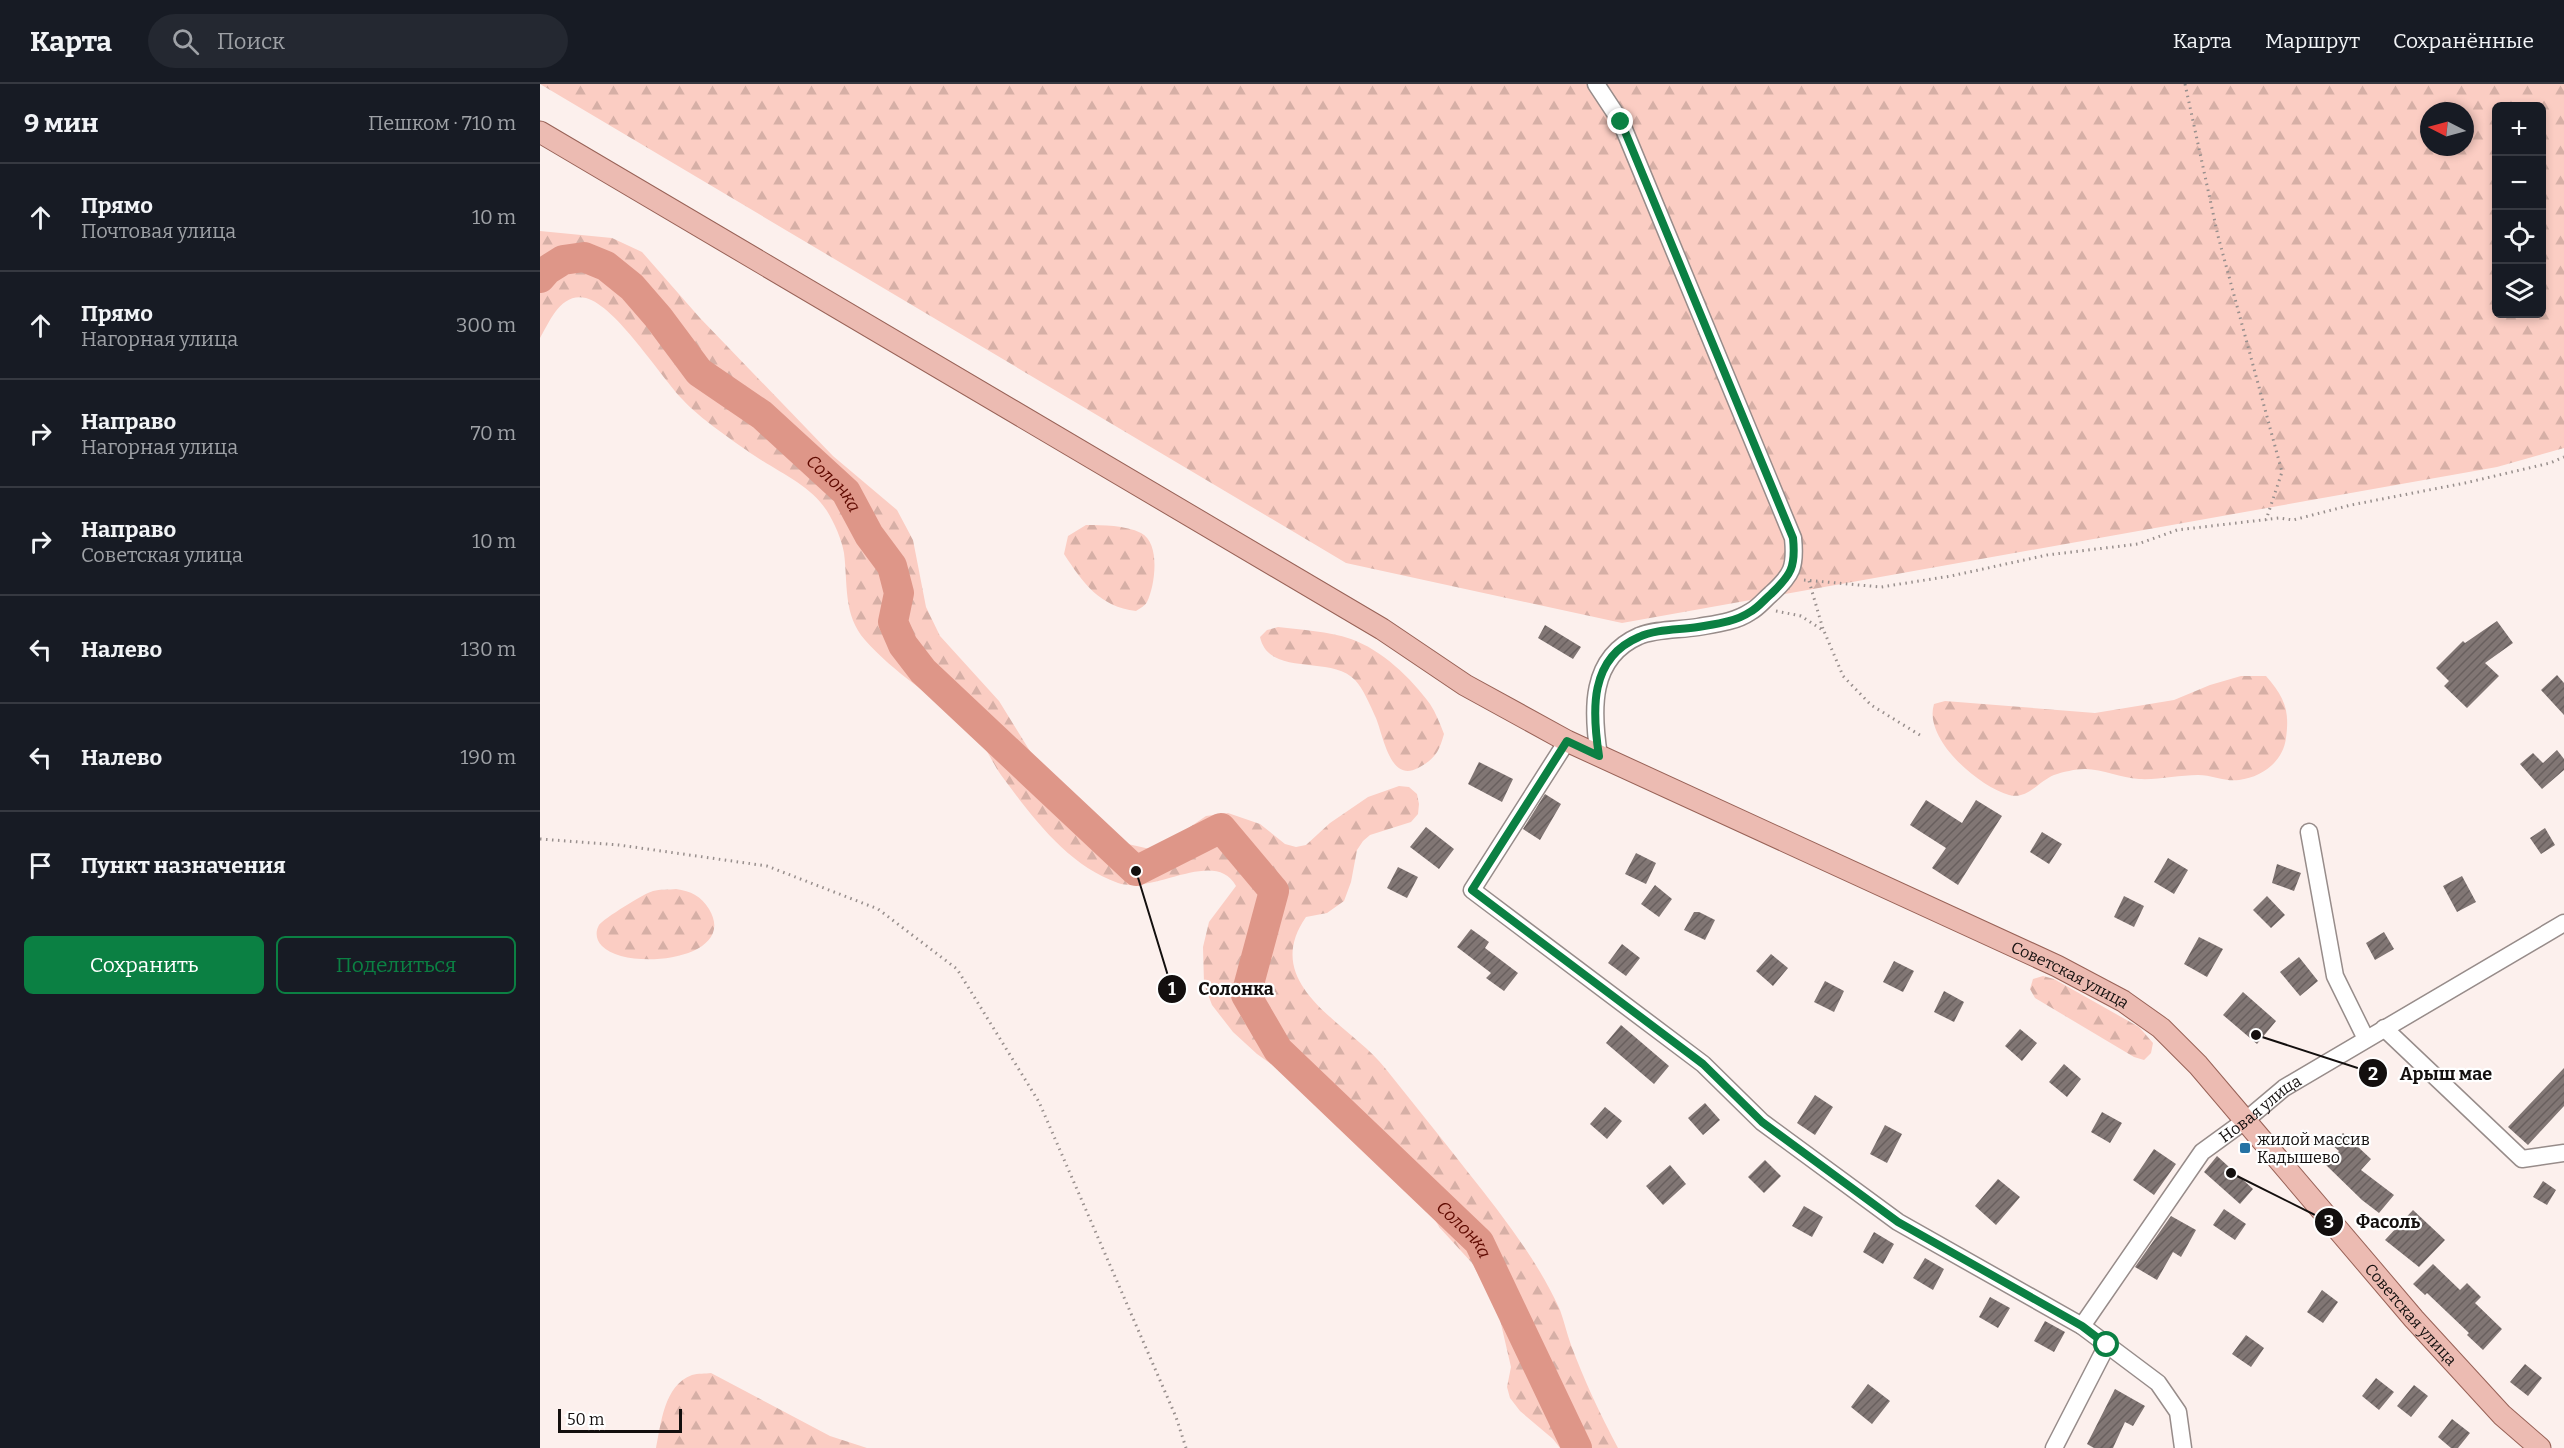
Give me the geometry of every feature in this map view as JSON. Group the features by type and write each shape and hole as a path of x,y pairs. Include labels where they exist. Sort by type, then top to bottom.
{"main road":[{"name":"Советская улица","path":"540,132 1382,629 1465,685 1567,741 2057,966 2123,1001 2161,1028 2246,1120 2414,1319 2502,1415 2538,1447"}],"street":[{"path":"1596,84 1621,122 1793,538 1795,560 1787,579 1750,613 1727,622 1641,635 1622,645 1605,668 1596,686 1594,720 1599,756"},
{"path":"1567,741 1472,890 1703,1064 1762,1122 1898,1222 2082,1326 2158,1383 2178,1412 2183,1448"},
{"path":"2309,832 2335,976 2367,1039"},
{"name":"Новая улица","path":"2082,1326 2202,1152 2246,1120 2284,1088 2564,923"},
{"path":"2384,1028 2522,1158 2564,1153"},
{"path":"2054,1448 2107,1345"}],"path":[{"path":"2185,84 2218,236 2283,472 2266,520"},
{"path":"1787,579 1881,587 1951,576 2047,555 2138,544 2177,530 2279,518 2293,520 2351,505 2539,465 2564,457"},
{"path":"1808,581 1824,631 1843,675 1871,705 1923,736"},
{"path":"1750,613 1776,611 1801,616 1824,631"},
{"path":"540,839 619,845 767,866 878,909 957,969 1039,1102 1176,1417 1186,1448"}],"green space":[{"path":"540,84 2564,84 2564,448 2497,467 1622,623 1346,563"},
{"path":"540,231 612,238 642,252 700,318 833,456 897,510 913,540 926,607 940,636 999,701 1038,764 1100,831 1119,842 1150,849 1161,847 1206,816 1228,813 1260,824 1285,844 1296,847 1306,845 1330,823 1368,797 1399,786 1409,787 1417,794 1418,814 1411,822 1370,835 1363,841 1357,850 1351,882 1344,901 1327,913 1306,917 1294,941 1293,964 1301,983 1315,1002 1385,1068 1518,1237 1551,1291 1581,1371 1618,1448 1560,1448 1553,1439 1520,1411 1510,1398 1507,1387 1511,1367 1498,1311 1472,1263 1440,1228 1414,1187 1386,1157 1295,1081 1257,1054 1233,1032 1212,1005 1204,984 1203,947 1209,922 1236,886 1226,875 1214,871 1199,871 1133,885 1118,883 1083,865 1052,838 1001,775 979,741 939,704 882,658 858,630 850,610 841,542 827,511 812,494 728,437 690,407 624,327 598,304 586,298 570,299 557,309 540,338"},
{"path":"1086,525 1128,528 1147,538 1154,555 1154,576 1150,595 1144,606 1136,611 1112,604 1102,599 1078,575 1064,554 1068,536"},
{"path":"1278,627 1324,632 1351,639 1374,650 1395,666 1422,694 1436,715 1444,734 1435,754 1418,768 1408,771 1400,769 1389,754 1371,707 1355,680 1344,672 1331,668 1288,662 1275,657 1266,650 1260,637 1267,630"},
{"path":"2241,676 2266,676 2284,704 2287,728 2284,747 2276,761 2256,776 2239,780 2198,775 2139,779 2098,770 2081,769 2054,775 2022,795 2009,795 1983,782 1956,759 1937,732 1933,718 1934,704 1945,701 2095,713 2174,700 2210,685"},
{"path":"676,889 695,895 709,909 714,926 709,940 695,950 655,959 615,954 600,944 597,930 608,917 653,891"},
{"path":"2043,976 2054,979 2139,1027 2153,1043 2151,1053 2144,1060 2134,1057 2035,998 2030,989 2033,979"},
{"path":"711,1373 830,1436 867,1448 656,1448 665,1406 675,1387 692,1375"}],"building":[{"path":"2497,621 2513,643 2485,663 2499,676 2467,708 2444,686 2449,681 2436,668 2463,641 2465,643"},
{"path":"1545,625 1581,647 1573,659 1538,638"},
{"path":"2557,675 2564,683 2564,715 2541,690"},
{"path":"2557,750 2564,759 2564,770 2542,789 2520,764 2533,753 2543,763"},
{"path":"1479,762 1513,779 1502,802 1468,784"},
{"path":"1545,794 1561,804 1540,840 1523,829"},
{"path":"1926,800 1962,823 1976,800 2002,816 1958,885 1932,868 1946,848 1910,825"},
{"path":"1426,827 1454,849 1439,869 1410,847"},
{"path":"2545,828 2555,845 2541,854 2530,838"},
{"path":"2042,832 2062,844 2049,864 2030,852"},
{"path":"1636,853 1656,863 1646,884 1625,874"},
{"path":"2168,858 2188,870 2174,894 2154,882"},
{"path":"2277,864 2301,873 2294,891 2272,883"},
{"path":"1398,867 1418,877 1407,898 1387,888"},
{"path":"2462,876 2476,902 2457,912 2443,886"},
{"path":"1655,885 1672,899 1659,917 1641,904"},
{"path":"2124,896 2144,906 2134,927 2114,917"},
{"path":"2267,896 2285,915 2271,928 2253,910"},
{"path":"1694,912 1715,920 1705,940 1684,930"},
{"path":"1471,929 1489,942 1485,948 1518,973 1504,991 1486,978 1491,973 1457,947"},
{"path":"2384,932 2394,949 2375,960 2366,943"},
{"path":"2199,937 2223,949 2207,977 2184,964"},
{"path":"1622,944 1640,958 1626,976 1608,963"},
{"path":"1771,954 1788,968 1773,986 1756,971"},
{"path":"2299,957 2318,981 2300,996 2280,972"},
{"path":"1894,961 1914,971 1903,992 1883,982"},
{"path":"1825,981 1844,991 1834,1012 1814,1002"},
{"path":"1944,991 1964,1002 1954,1022 1934,1012"},
{"path":"2243,992 2276,1021 2257,1044 2223,1015"},
{"path":"1621,1025 1669,1066 1654,1084 1606,1043"},
{"path":"2020,1029 2037,1043 2022,1061 2005,1046"},
{"path":"2064,1064 2081,1079 2067,1097 2049,1082"},
{"path":"2564,1068 2564,1106 2528,1145 2508,1127"},
{"path":"1815,1095 1833,1107 1815,1135 1797,1123"},
{"path":"1705,1103 1720,1120 1703,1135 1688,1118"},
{"path":"1605,1107 1622,1121 1607,1139 1590,1124"},
{"path":"2102,1112 2122,1123 2110,1143 2091,1132"},
{"path":"1885,1125 1902,1134 1887,1163 1870,1154"},
{"path":"2343,1133 2371,1159 2361,1170 2394,1195 2379,1213 2326,1165 2339,1151 2332,1145"},
{"path":"2154,1149 2176,1164 2154,1195 2133,1180"},
{"path":"2217,1156 2253,1189 2240,1204 2204,1172"},
{"path":"1765,1160 1781,1176 1764,1193 1748,1177"},
{"path":"1670,1165 1686,1184 1663,1205 1646,1186"},
{"path":"1998,1179 2020,1197 1996,1225 1975,1206"},
{"path":"2543,1181 2556,1190 2547,1205 2533,1197"},
{"path":"1804,1206 1823,1217 1812,1237 1792,1226"},
{"path":"2224,1209 2246,1224 2235,1240 2213,1225"},
{"path":"2413,1210 2445,1240 2419,1267 2385,1240"},
{"path":"2171,1216 2196,1230 2181,1257 2173,1252 2157,1280 2135,1267"},
{"path":"1874,1232 1894,1244 1883,1264 1863,1252"},
{"path":"1925,1258 1944,1269 1933,1290 1913,1278"},
{"path":"2433,1264 2460,1290 2467,1283 2481,1297 2475,1303 2502,1329 2483,1350 2467,1335 2469,1333 2427,1293 2425,1295 2413,1284"},
{"path":"2322,1290 2338,1302 2323,1323 2307,1312"},
{"path":"1990,1297 2010,1308 1998,1328 1979,1317"},
{"path":"2045,1321 2065,1332 2054,1352 2034,1341"},
{"path":"2246,1335 2264,1348 2251,1367 2232,1354"},
{"path":"2525,1364 2542,1378 2528,1396 2510,1382"},
{"path":"2376,1378 2394,1392 2379,1410 2362,1396"},
{"path":"1868,1384 1890,1401 1872,1424 1851,1407"},
{"path":"2414,1385 2428,1396 2411,1417 2397,1406"},
{"path":"2115,1389 2145,1406 2133,1426 2125,1422 2113,1448 2094,1448 2087,1444"},
{"path":"2452,1419 2470,1433 2458,1448 2451,1448 2438,1437"}],"waterway":[{"name":"Солонка","path":"540,278 547,270 563,260 584,257 606,266 632,287 658,317 699,372 762,415 846,492 869,535 892,566 899,593 893,622 903,645 923,671 1136,871 1221,828 1274,891 1246,995 1278,1050 1479,1242 1577,1448"}],"place":[{"name":"Солонка","path":"1136,871"},
{"name":"Арыш мае","path":"2256,1035"},
{"name":"жилой массив Кадышево","path":"2245,1148"},
{"name":"Фасоль","path":"2231,1173"}],"route":[{"path":"1621,122 1793,538 1795,560 1787,579 1750,613 1727,622 1641,635 1622,645 1605,668 1596,686 1594,720 1599,756 1567,741 1472,890 1703,1064 1762,1122 1898,1222 2082,1326 2107,1345"}]}
